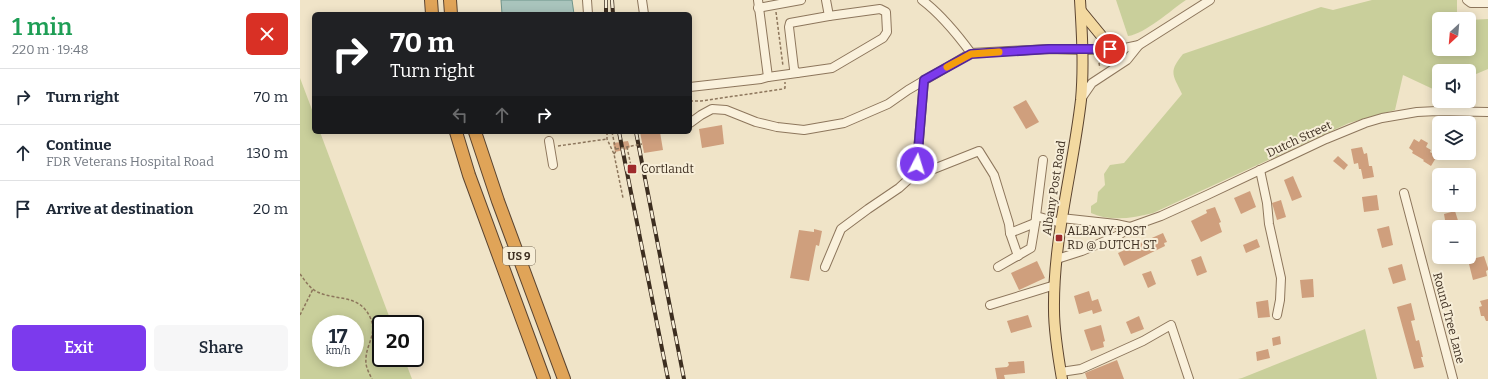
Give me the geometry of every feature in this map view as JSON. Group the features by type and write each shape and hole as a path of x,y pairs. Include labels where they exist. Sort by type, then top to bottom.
{"highway":[{"path":"431,0 432,12"},
{"path":"450,0 452,12"},
{"name":"US 9","path":"457,134 478,201 544,379"},
{"name":"US 9","path":"476,134 489,175 564,379"}],"main road":[{"name":"Albany Post Road","path":"1062,376 1056,345 1054,311 1055,285 1061,220 1081,99 1082,50 1080,0"},
{"path":"1081,11 1104,39 1120,49"}],"street":[{"path":"587,0 588,12"},
{"path":"642,0 644,12"},
{"path":"768,77 758,4 801,0"},
{"path":"826,0 829,16"},
{"path":"922,0 932,8 956,34 971,54"},
{"path":"1081,99 1092,83 1127,60 1139,45 1210,0"},
{"path":"1467,0 1471,2 1488,3"},
{"path":"692,87 761,80 768,77 797,73 832,68 883,38 887,32 886,12 880,9 829,16 790,24 789,27 794,69 797,73"},
{"path":"692,122 712,109 726,110 756,122 777,127 804,130 844,123 888,104 924,80 971,54 1049,49 1120,49 1139,45"},
{"path":"924,80 917,164 926,172 979,152 994,175 1018,256"},
{"name":"Dutch Street","path":"1057,259 1082,251 1119,235 1130,227 1161,216 1350,128 1382,118 1402,114 1437,111 1488,112"},
{"path":"552,144 553,164"},
{"path":"998,267 1030,248 1036,219 1043,160"},
{"path":"825,267 841,229 899,188 922,167"},
{"path":"1260,170 1267,203 1269,224 1281,278 1280,300 1277,315"},
{"name":"Round Tree Lane","path":"1404,193 1453,379"},
{"path":"1010,232 1036,219 1116,224 1130,227"},
{"path":"990,305 1055,285"},
{"path":"1062,376 1143,341 1171,325 1189,379"}],"path":[{"path":"776,12 784,70"},
{"path":"1098,58 1098,66 1102,71"},
{"path":"692,101 783,89 785,88 785,81"},
{"path":"607,134 607,139 614,154 623,198"},
{"path":"612,134 616,150 614,154"},
{"path":"552,144 607,139"},
{"path":"616,150 642,144"},
{"path":"627,147 631,166"},
{"path":"300,274 313,289 320,293 349,299 362,306 367,312 373,327 365,361 372,379"},
{"path":"300,315 313,289"}],"green space":[{"path":"1116,0 1186,0 1142,31 1128,36"},
{"path":"1372,0 1457,0 1457,12 1432,12 1432,56 1476,56 1476,20 1488,19 1488,69 1476,74 1476,64 1432,64 1432,89 1403,75 1395,110 1349,123 1153,213 1130,218 1106,218 1091,213 1091,206 1097,202 1098,192 1105,185 1104,174 1110,165 1124,163 1182,94 1174,78 1174,70 1175,65 1183,54 1321,7 1333,10"},
{"path":"300,78 312,110 312,134 321,134 389,315 372,315 372,367 407,367 412,379 300,379"},
{"path":"1365,329 1377,379 1238,379 1242,378"}],"water":[{"path":"501,0 572,0 574,12 502,12"}],"building":[{"path":"1026,100 1039,122 1026,129 1013,107"},
{"path":"722,125 724,144 702,148 699,129"},
{"name":"Cortlandt","path":"640,134 660,134 663,150 644,153"},
{"path":"1414,139 1419,142 1421,139 1428,143 1426,147 1431,150 1432,160 1435,160 1431,166 1412,153 1413,151 1409,148"},
{"path":"628,141 630,147 628,149 615,152 613,143"},
{"path":"1362,147 1364,154 1367,153 1369,166 1372,166 1374,177 1363,179 1358,163 1354,164 1351,149"},
{"path":"1338,156 1348,165 1344,170 1333,161"},
{"path":"1293,176 1302,197 1292,201 1284,180"},
{"path":"1250,191 1256,207 1241,214 1234,198"},
{"path":"1377,195 1379,210 1364,212 1362,197"},
{"path":"1281,200 1286,217 1277,220 1272,203"},
{"path":"1215,207 1221,222 1219,223 1222,232 1201,242 1191,221 1207,213 1206,210"},
{"path":"1455,212 1458,220 1445,220 1444,214"},
{"path":"1389,226 1393,245 1382,248 1377,229"},
{"path":"814,229 822,231 819,246 816,245 809,281 790,278 799,230 814,232"},
{"path":"1163,233 1167,242 1164,243 1165,246 1124,266 1118,253"},
{"path":"1257,239 1260,247 1246,253 1243,245"},
{"path":"1201,256 1207,272 1197,276 1191,260"},
{"path":"1484,256 1488,270 1486,271 1487,276 1473,280 1469,264 1476,264 1476,258"},
{"path":"1037,261 1045,278 1019,290 1011,273"},
{"path":"1402,264 1406,280 1393,284 1388,268"},
{"path":"1151,271 1156,284 1148,288 1142,274"},
{"path":"1313,279 1314,297 1302,298 1300,280"},
{"path":"1089,291 1092,301 1098,299 1102,311 1093,314 1092,310 1079,314 1074,296"},
{"path":"1488,299 1488,321 1486,321 1484,316 1481,316 1479,307 1482,306 1480,301"},
{"path":"1268,300 1270,317 1258,318 1256,302"},
{"path":"1411,303 1415,320 1411,321 1416,341 1419,340 1424,367 1414,369 1397,307"},
{"path":"1028,315 1032,327 1011,333 1007,321"},
{"path":"1139,316 1144,329 1131,334 1126,322"},
{"path":"1101,325 1105,341 1103,342 1104,347 1091,351 1084,330"},
{"path":"1280,336 1281,344 1273,346 1272,338"},
{"path":"1268,349 1270,358 1257,361 1256,352"},
{"path":"1117,360 1124,379 1087,379 1085,373"},
{"path":"1024,361 1025,373 1004,375 1005,379 997,379 995,368 1007,367 1009,365 1008,362"}],"railway":[{"path":"606,0 606,12"},
{"path":"612,0 613,12"},
{"path":"619,134 668,379"},
{"path":"636,134 684,379"}],"slow traffic":[{"path":"947,67 971,54 999,52"}],"place":[{"name":"Cortlandt","path":"632,169"},
{"name":"ALBANY POST RD @ DUTCH ST","path":"1059,238"}],"route":[{"path":"917,164 924,80 971,54 1049,49 1110,49"}]}
